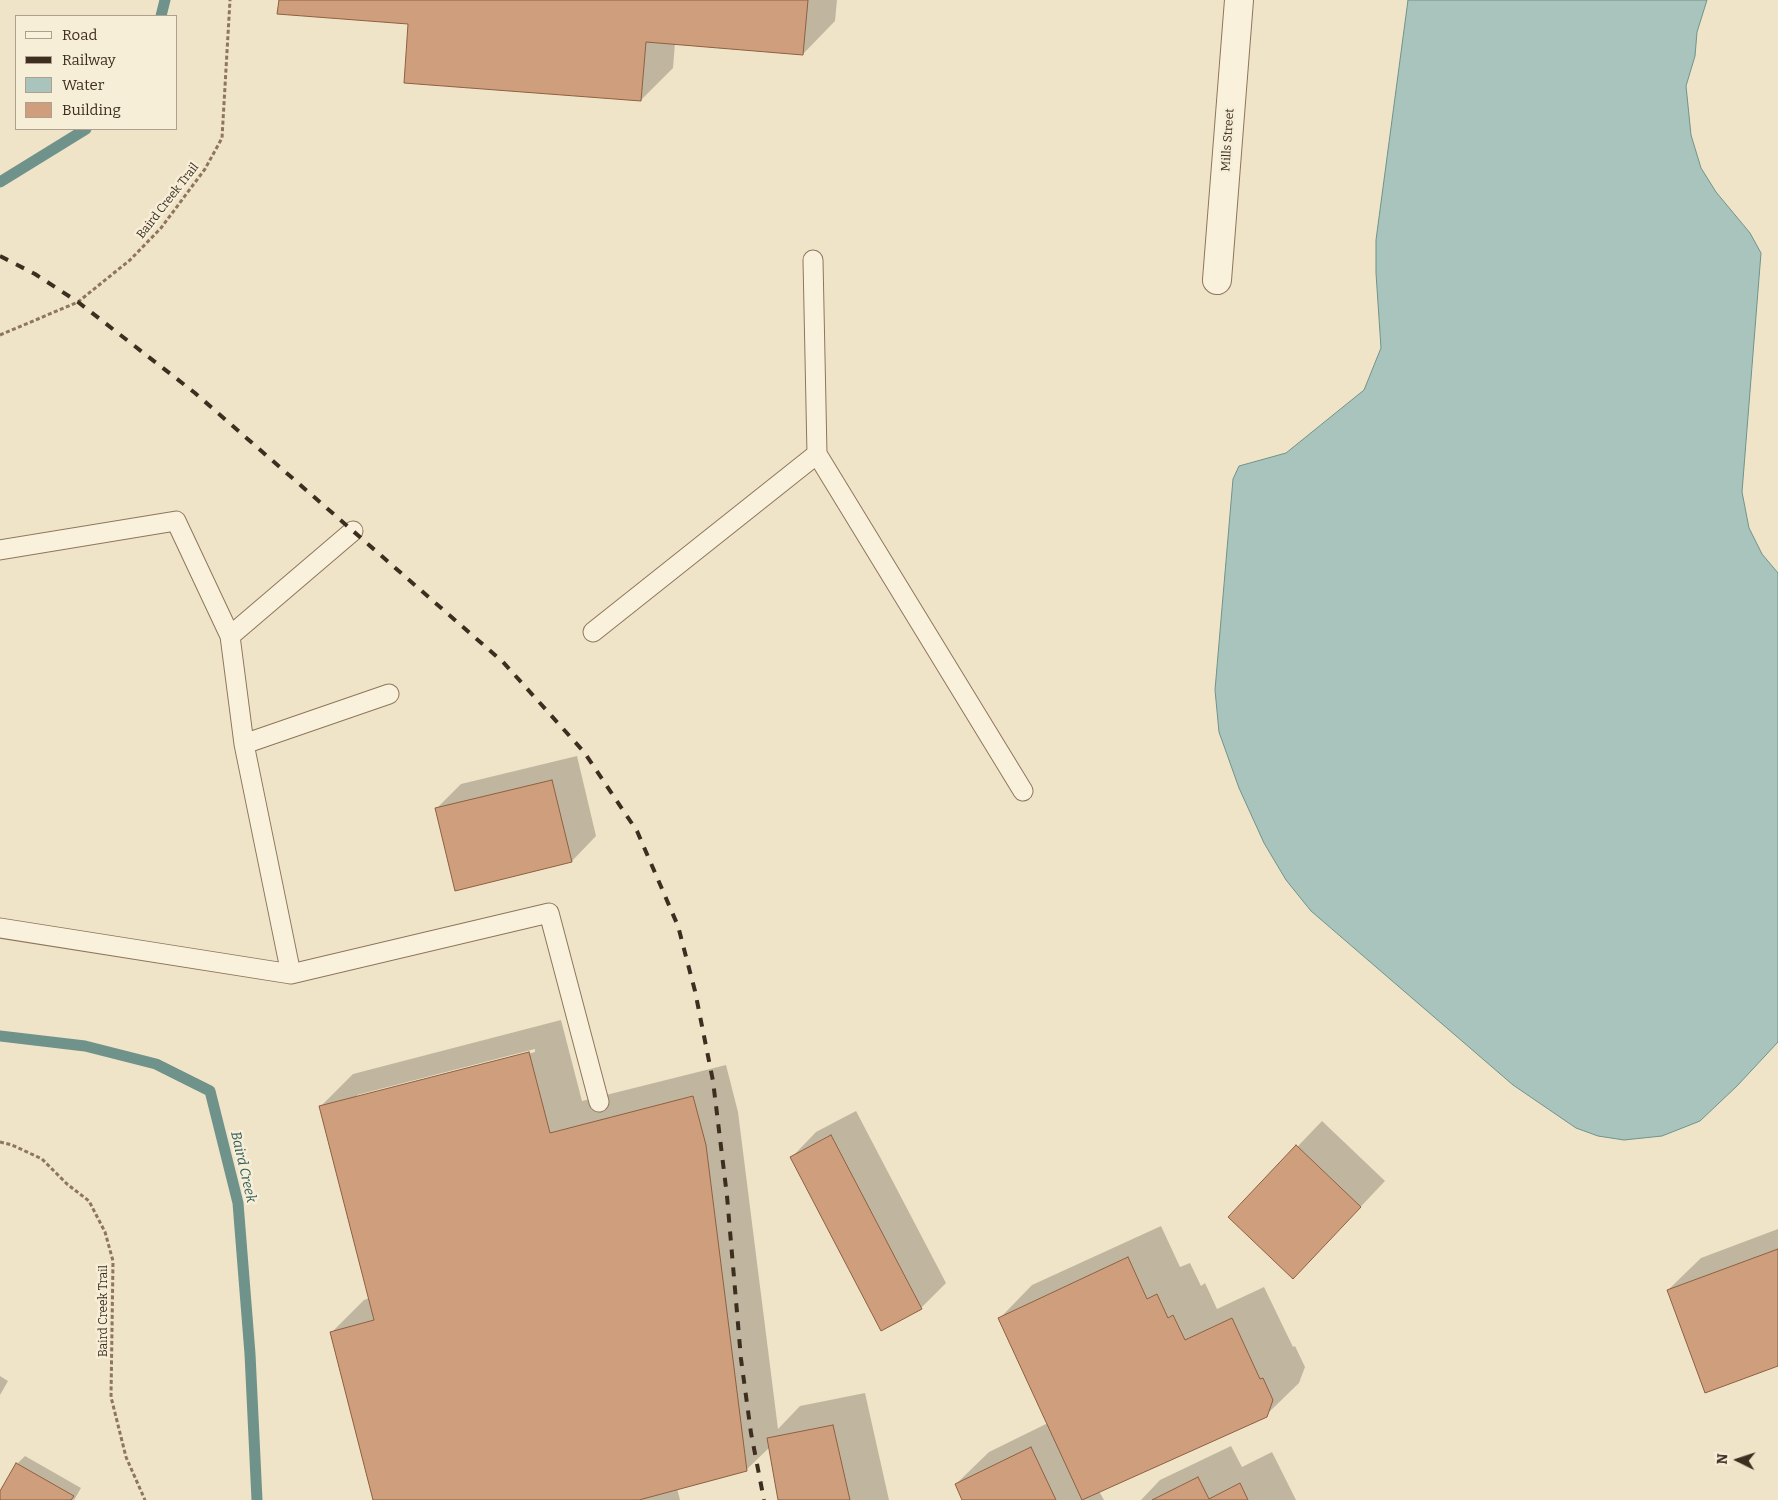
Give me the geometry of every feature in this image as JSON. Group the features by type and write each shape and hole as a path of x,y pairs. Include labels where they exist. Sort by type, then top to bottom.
{"street":[{"name":"Mills Street","path":"1217,280 1239,0"}],"lane":[{"path":"813,260 817,454 1023,791"},
{"path":"593,632 817,454"},
{"path":"0,550 176,521 230,636 244,744 291,974"},
{"path":"230,636 353,531"},
{"path":"244,744 389,694"},
{"path":"0,928 291,974 549,912 599,1102"}],"path":[{"name":"Baird Creek Trail","path":"0,335 78,302 130,260 161,228 205,169 222,138 230,0"},
{"name":"Baird Creek Trail","path":"0,1142 12,1145 42,1159 89,1201 105,1232 113,1261 111,1397 126,1457 145,1500"}],"water":[{"path":"1408,0 1707,0 1697,32 1695,56 1686,86 1691,135 1701,168 1716,192 1750,233 1761,253 1742,492 1749,528 1762,554 1778,573 1778,1042 1737,1086 1700,1121 1662,1136 1624,1140 1598,1136 1576,1128 1513,1085 1311,911 1286,880 1264,843 1239,788 1219,732 1215,690 1233,479 1239,466 1286,453 1364,390 1381,348 1376,273 1376,240"}],"building":[{"path":"279,0 808,0 803,55 646,42 641,101 404,83 408,24 277,14"},
{"path":"552,780 572,862 455,891 435,808"},
{"path":"529,1052 550,1133 693,1096 706,1145 747,1471 639,1500 373,1500 330,1332 374,1320 319,1106"},
{"path":"831,1135 922,1309 881,1331 790,1157"},
{"path":"1296,1145 1361,1207 1293,1279 1228,1217"},
{"path":"1778,1249 1778,1366 1705,1393 1667,1290"},
{"path":"1128,1257 1147,1299 1157,1294 1168,1318 1173,1315 1185,1340 1232,1318 1260,1379 1263,1378 1273,1400 1267,1417 1082,1500 998,1318"},
{"path":"833,1425 850,1500 778,1500 767,1438"},
{"path":"1031,1447 1056,1500 962,1500 955,1484"},
{"path":"16,1463 74,1496 71,1500 0,1500 0,1491"},
{"path":"1198,1477 1209,1499 1240,1483 1248,1500 1152,1500"}],"waterway":[{"name":"Baird Creek","path":"161,15 165,0"},
{"name":"Baird Creek","path":"0,182 84,130"},
{"name":"Baird Creek","path":"0,1036 85,1046 156,1064 210,1091 238,1203 250,1354 257,1500"}],"railway":[{"path":"0,256 35,274 78,302 195,393 503,662 584,752 637,831 678,926 695,991 713,1081 727,1196 741,1359 751,1433 764,1500"}]}
